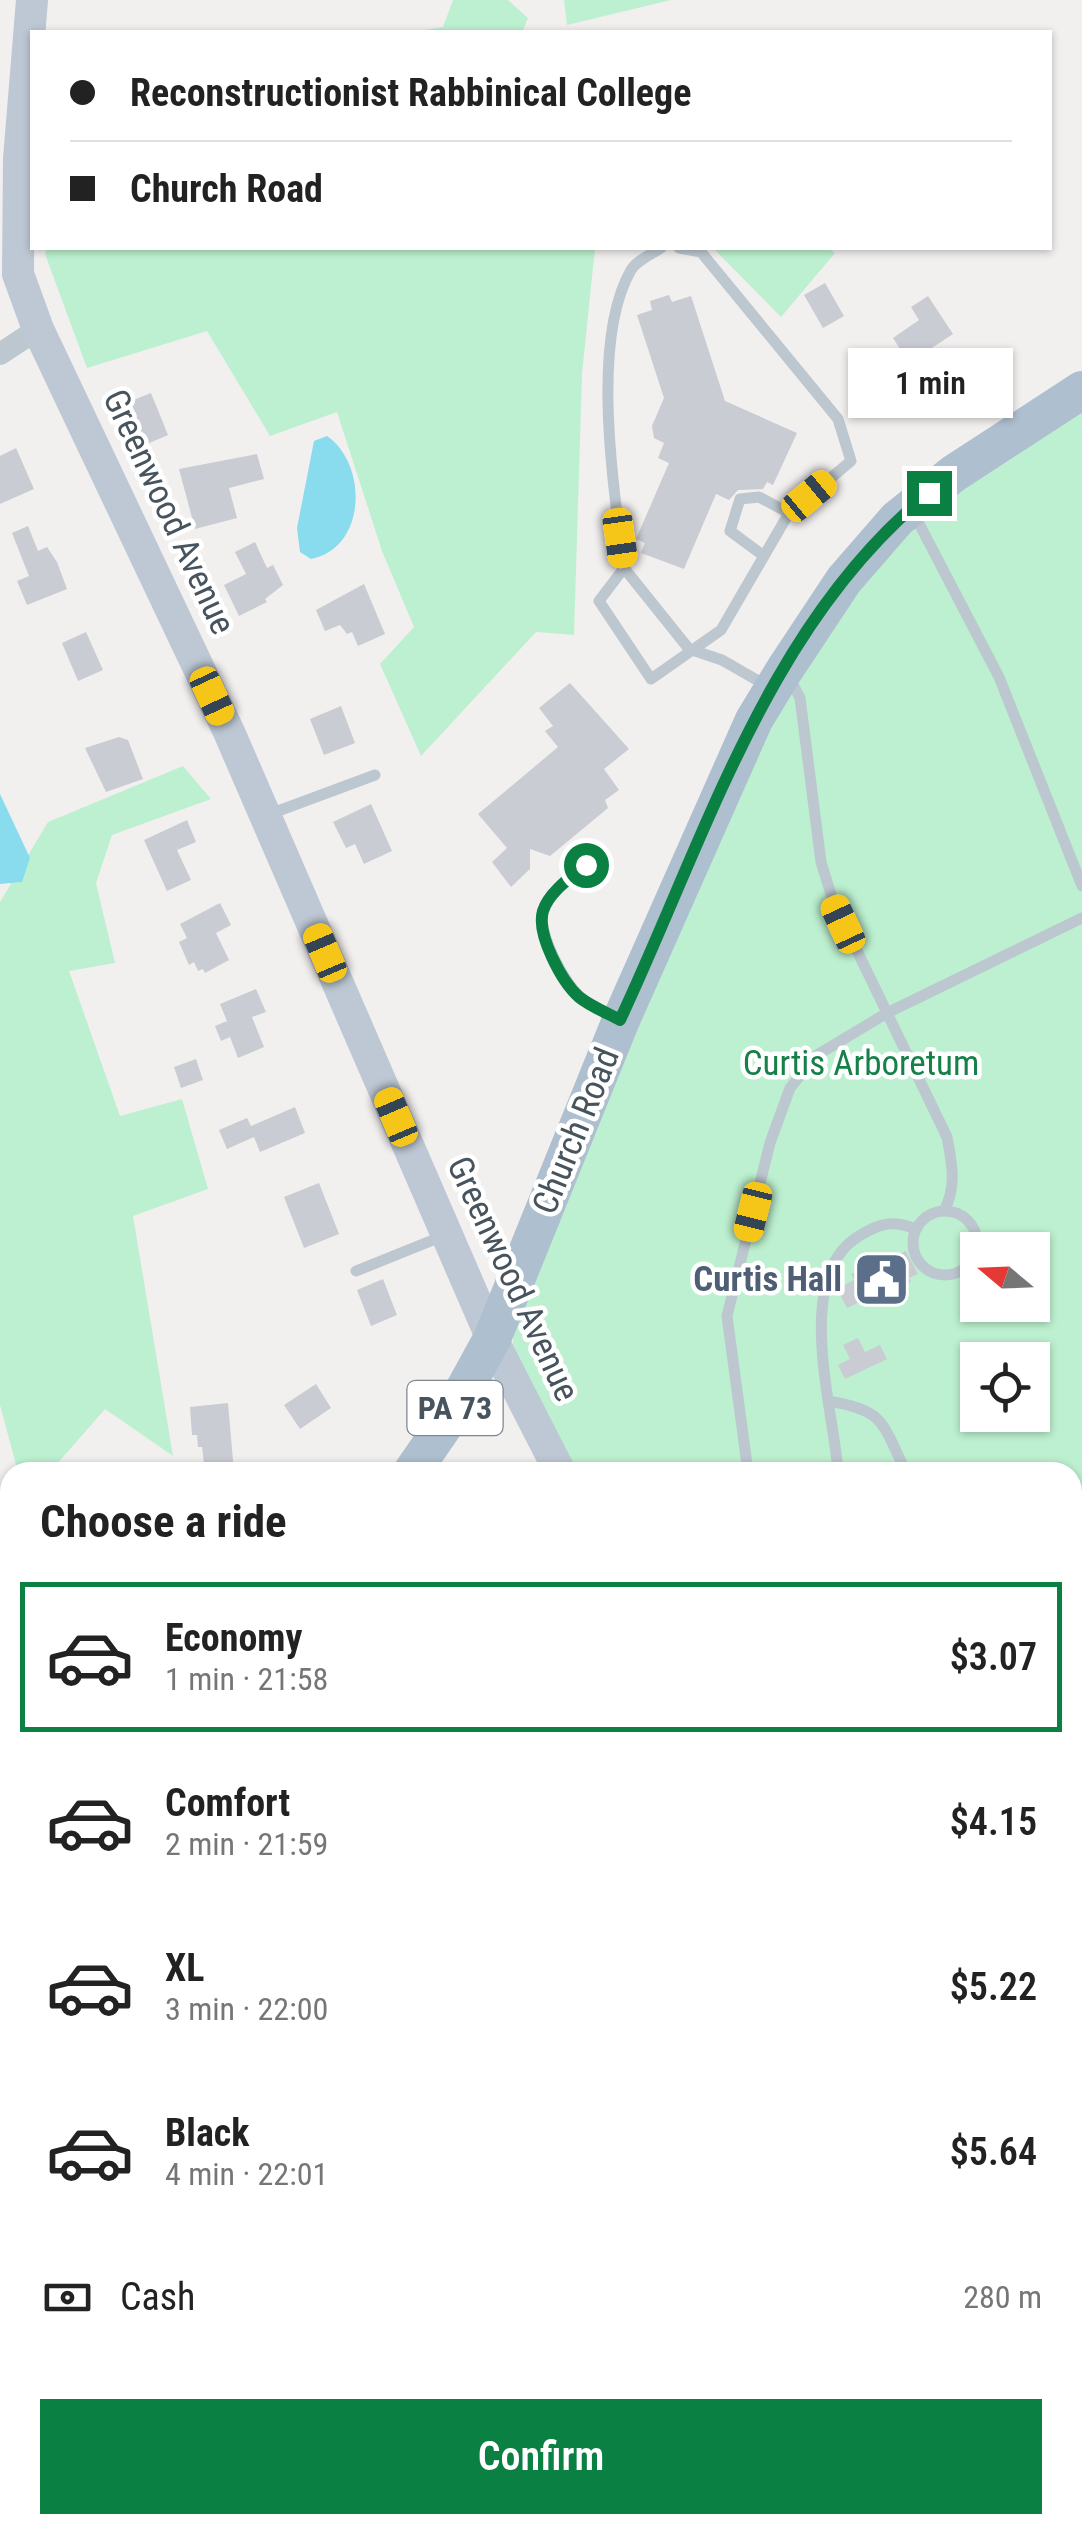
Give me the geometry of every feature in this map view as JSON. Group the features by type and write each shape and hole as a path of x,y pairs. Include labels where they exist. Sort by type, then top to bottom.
{"main road":[{"name":"Greenwood Avenue","path":"32,0 10,162 18,274 38,329 266,816 492,1339 555,1462"},
{"name":"Church Road","path":"419,1462 447,1421 492,1339 620,1020 754,720 779,679 844,580 911,508 953,474 1082,390"}],"street":[{"path":"0,354 38,329"}],"lane":[{"path":"659,250 633,266 617,302 608,352 616,507 624,568 690,649 779,679 800,698 822,862 833,902 947,1137 953,1168 952,1195 944,1211"},
{"path":"624,568 599,601 651,679 720,630 789,514 851,460 838,419 700,252 690,250"},
{"path":"764,556 730,531 740,499 759,497 789,514"},
{"path":"911,508 999,677 1082,886"},
{"path":"266,816 375,775"},
{"path":"586,865 559,888 543,910 542,926 564,980 580,998 620,1020"},
{"path":"747,1462 727,1316 770,1143 790,1088 817,1055 887,1012 1082,918"},
{"path":"944,1211 964,1217 976,1234 975,1254 962,1270 943,1276 924,1268 914,1250 916,1229 928,1216 944,1211"},
{"path":"837,1462 820,1338 831,1267 850,1242 876,1226 895,1221 916,1229"},
{"path":"356,1272 446,1234"},
{"path":"828,1401 864,1406 878,1418 901,1462"}],"green space":[{"path":"453,0 508,0 528,18 523,30 424,30 443,27"},
{"path":"564,0 671,0 567,25"},
{"path":"46,250 595,250 582,374 574,635 536,632 421,756 380,664 414,627 382,551 337,412 270,436 207,331 87,368"},
{"path":"715,250 835,253 781,317"},
{"name":"Curtis Arboretum","path":"1082,405 1082,1462 569,1462 512,1351 514,1329 645,1007 777,707 810,651 916,520"},
{"path":"183,766 211,799 112,835 96,883 115,963 69,971 120,1116 182,1099 208,1189 133,1216 173,1456 105,1409 59,1462 15,1462 0,1405 0,902 48,822"}],"water":[{"path":"327,436 350,465 355,504 343,539 329,552 311,559 300,552 297,528 314,441"},
{"path":"0,794 30,858 22,882 0,884"}],"building":[{"path":"825,283 844,316 823,328 804,295"},
{"path":"669,295 672,302 691,296 725,401 797,433 773,485 767,482 763,489 738,490 729,500 716,494 684,569 641,553 645,543 636,539 669,463 658,458 664,443 654,438 652,426 664,398 637,315 652,310 650,301"},
{"path":"928,296 953,334 909,363 893,338 919,320 911,307"},
{"path":"151,393 168,435 147,444 126,403"},
{"path":"16,448 34,489 0,504 0,456"},
{"path":"257,454 264,479 229,488 237,518 195,529 179,469"},
{"path":"28,526 38,551 47,547 57,562 67,589 27,605 17,581 29,576 12,533"},
{"path":"255,542 267,568 273,565 283,585 265,599 267,602 239,616 224,585 246,574 235,552"},
{"path":"364,584 385,634 358,646 352,632 347,634 340,625 325,631 316,610"},
{"path":"86,632 103,670 78,681 62,643"},
{"path":"570,683 629,749 604,769 619,790 605,800 608,808 550,856 530,849 530,869 511,887 492,862 507,848 478,814 558,747 545,731 553,726 539,708"},
{"path":"341,706 355,743 324,755 310,719"},
{"path":"119,737 128,740 143,779 106,792 85,748"},
{"path":"371,804 392,851 364,864 355,844 346,848 333,822"},
{"path":"187,820 196,842 177,850 191,880 167,891 144,840"},
{"path":"220,903 231,925 216,933 229,960 205,973 203,969 198,971 194,962 189,965 179,942 187,938 180,924"},
{"path":"256,989 266,1012 252,1017 264,1047 238,1058 230,1037 221,1041 215,1026 227,1021 220,1004"},
{"path":"196,1059 203,1080 181,1088 174,1067"},
{"path":"295,1107 305,1133 260,1152 254,1137 227,1149 219,1130 247,1118 251,1126"},
{"path":"319,1183 339,1234 304,1248 284,1197"},
{"name":"Curtis Hall","path":"906,1251 918,1274 909,1278 911,1282 866,1305 864,1300 847,1308 837,1289 854,1280 851,1274"},
{"path":"383,1279 397,1315 371,1326 357,1290"},
{"path":"858,1338 865,1352 880,1345 887,1359 845,1379 838,1365 850,1359 843,1345"},
{"path":"316,1384 331,1408 300,1429 284,1405"},
{"path":"228,1403 233,1462 204,1462 197,1435 192,1435 190,1407"}],"place":[{"name":"Curtis Hall","path":"881,1279"}],"route":[{"path":"586,865 559,888 543,910 542,926 564,980 580,998 620,1020 754,720 844,580 897,518 929,493"}]}
